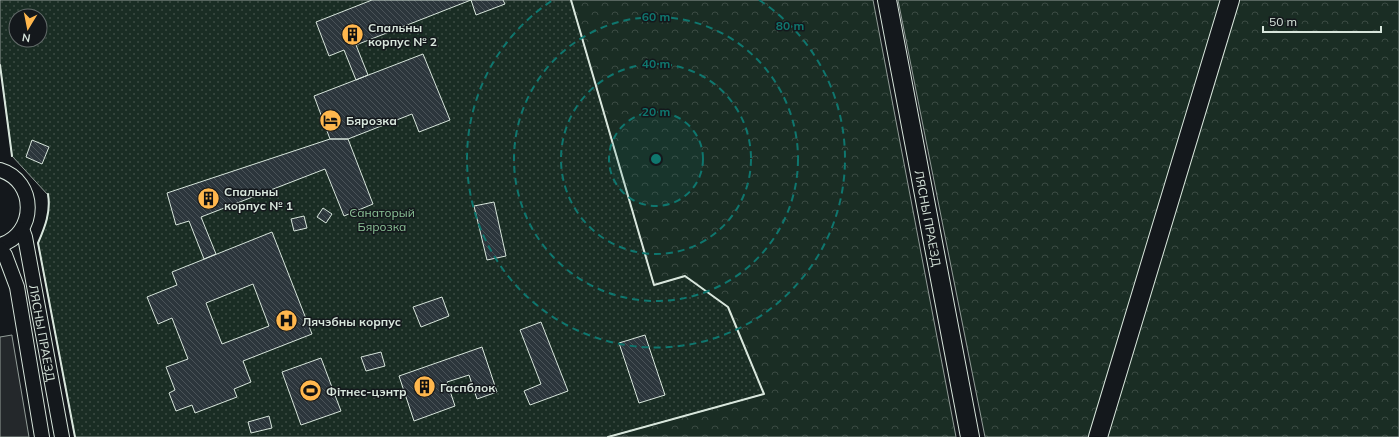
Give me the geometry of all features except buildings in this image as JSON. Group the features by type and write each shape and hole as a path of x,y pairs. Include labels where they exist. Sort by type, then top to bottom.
{"street":[{"name":"ЛЯСНЫ ПРАЕЗД","path":"887,0 970,437"},
{"path":"1098,437 1230,0"},
{"path":"0,170 15,178 22,187 27,197 28,208 27,218 22,229 11,240 0,245"},
{"name":"ЛЯСНЫ ПРАЕЗД","path":"22,229 25,237 62,437"},
{"name":"ЛЯСНЫ ПРАЕЗД","path":"0,250 5,255 17,287 42,437"}],"green space":[{"name":"Санаторый Бярозка","path":"0,0 571,0 654,285 685,276 728,307 764,394 608,437 75,437 38,243 48,213 48,195 12,156 0,65"},
{"path":"571,0 873,0 956,437 608,437 764,394 728,307 685,276 654,285"},
{"path":"898,0 1399,0 1399,437 985,437"}],"shaded area":[{"path":"12,335 29,437 0,437 0,337"}],"wall":[{"path":"571,0 654,285 685,276 728,307 764,394 608,437"},
{"path":"0,65 12,156"},
{"path":"48,194 48,213 38,243 75,437"}],"place":[{"name":"Спальны корпус № 2","path":"353,34"},
{"name":"Бярозка","path":"331,120"},
{"name":"Спальны корпус № 1","path":"209,198"},
{"name":"Лячэбны корпус","path":"287,321"},
{"name":"Гаспблок","path":"425,387"},
{"name":"Фітнес-цэнтр","path":"311,391"}]}
